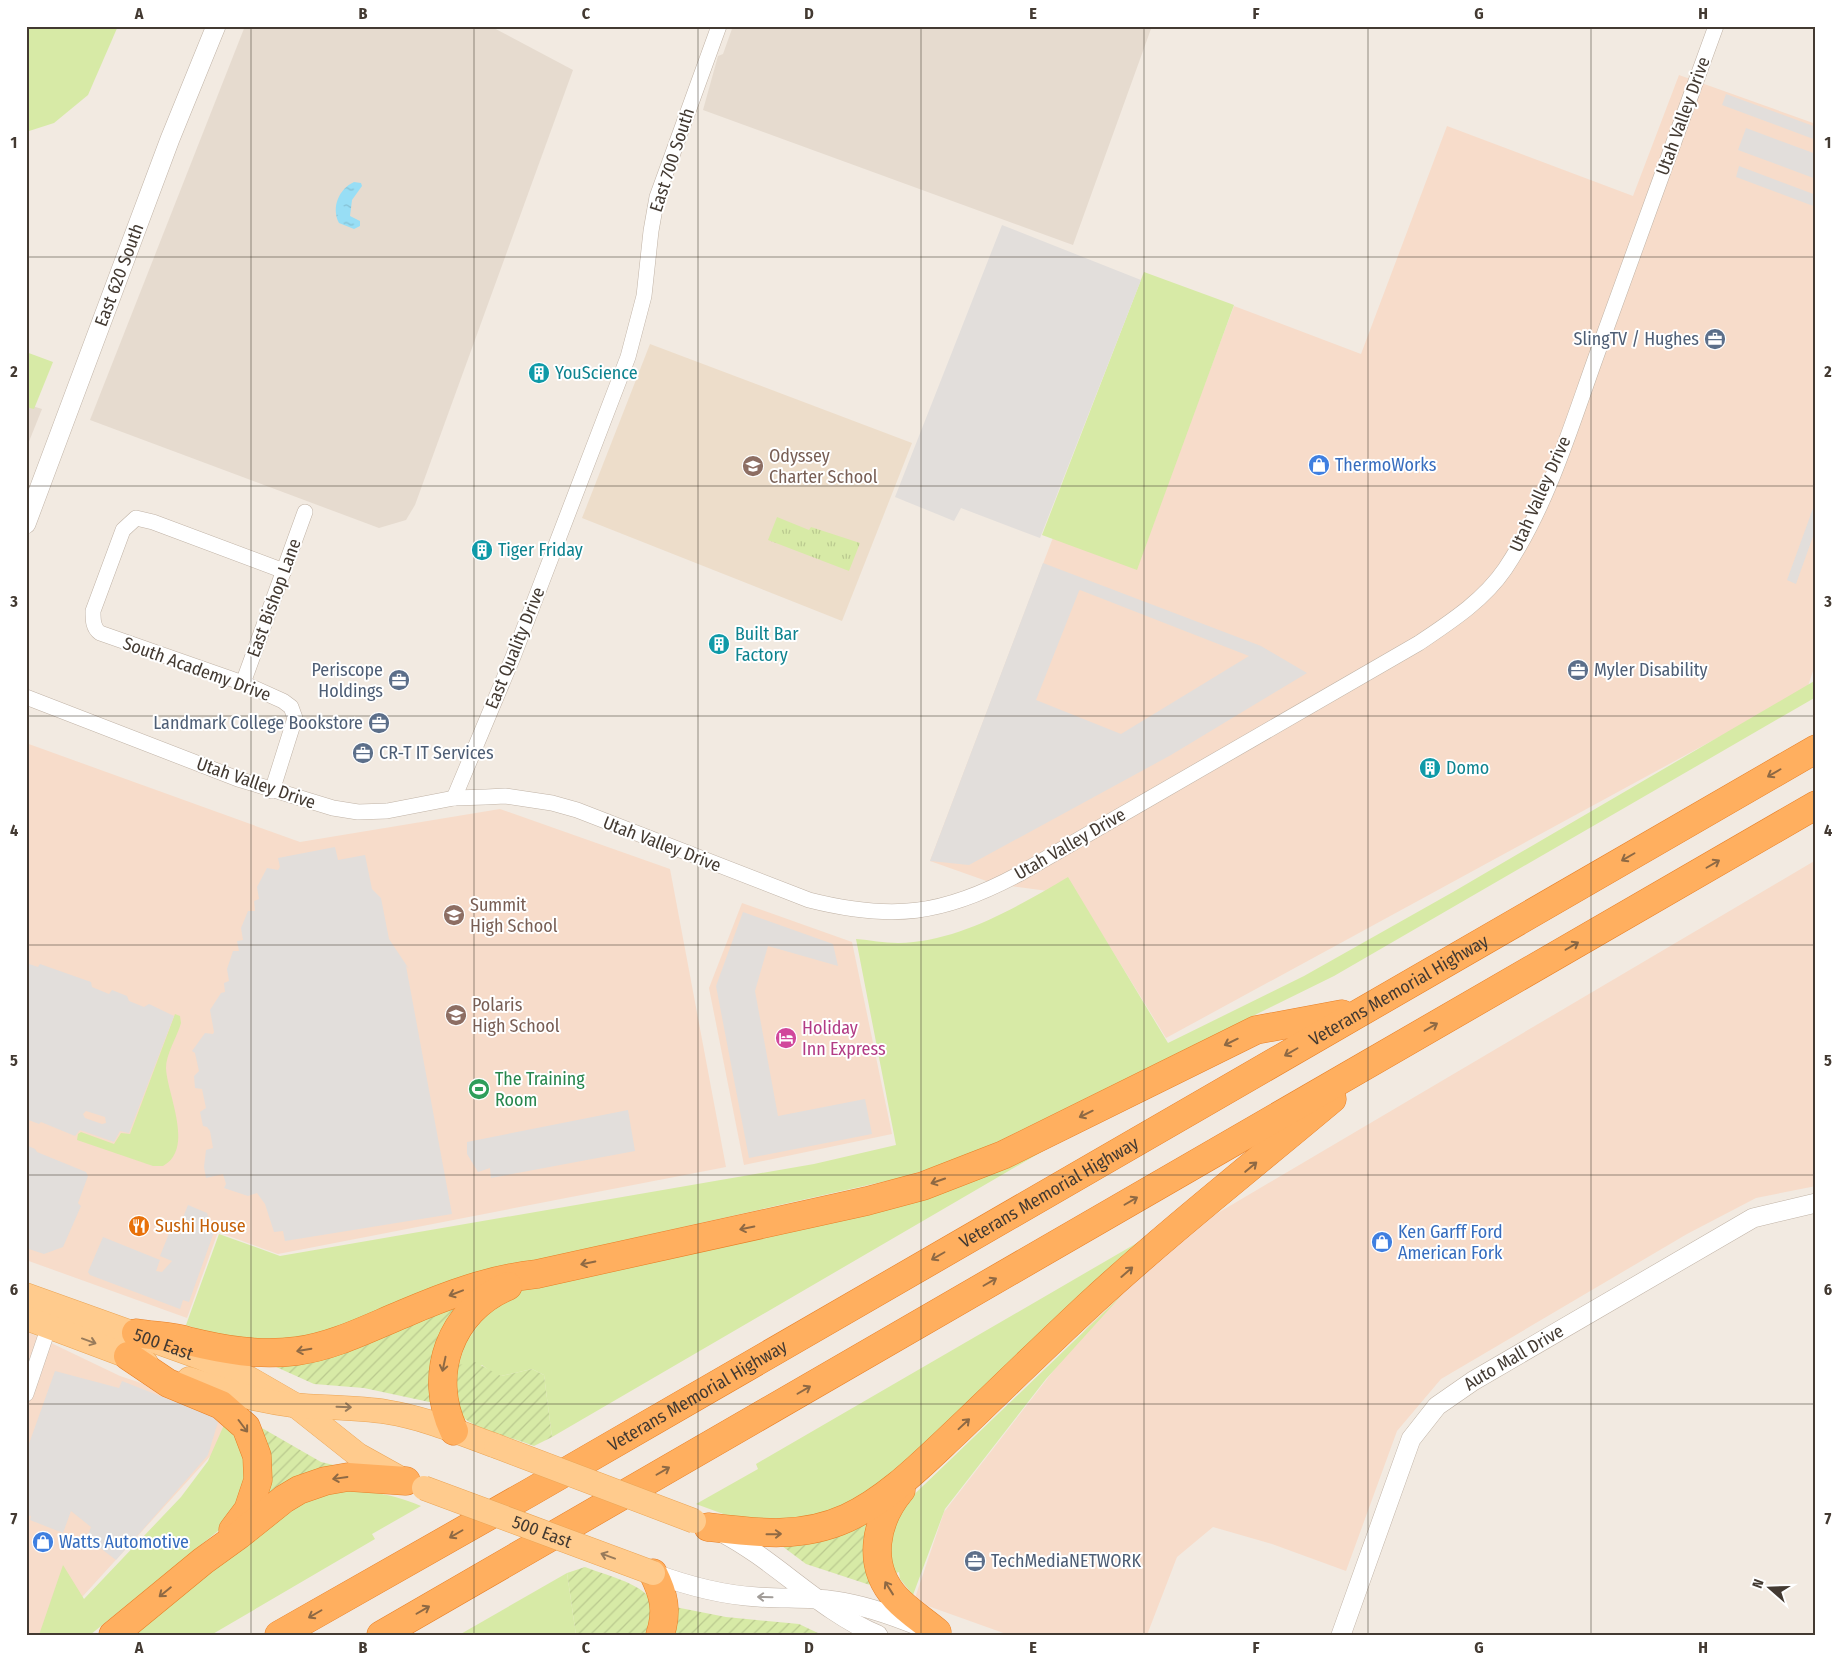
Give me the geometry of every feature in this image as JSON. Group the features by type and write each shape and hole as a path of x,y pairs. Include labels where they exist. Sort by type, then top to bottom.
{"highway":[{"name":"Veterans Memorial Highway","path":"279,1635 529,1493 1816,749"},
{"path":"381,1635 1816,805"},
{"path":"132,1345 187,1340 241,1352 296,1351 344,1339 481,1284 508,1277 537,1274 867,1201 923,1186 1003,1155 1256,1030 1363,1010"},
{"path":"701,1524 762,1534 785,1534 818,1528 864,1509 929,1458 1110,1286 1389,1051"},
{"path":"454,1431 445,1409 442,1384 445,1358 455,1333 464,1320 482,1301 505,1287 537,1274"},
{"path":"132,1345 168,1382 221,1405 243,1424 254,1444 258,1476 250,1507 241,1521 202,1561"},
{"path":"929,1458 884,1513 878,1530 877,1552 882,1574 890,1590 902,1603 941,1634"},
{"path":"113,1635 202,1561 239,1535 284,1499 313,1484 355,1477 415,1484"},
{"path":"654,1573 662,1588 665,1606 660,1635"}],"main road":[{"name":"500 East","path":"26,1295 132,1345 218,1389 265,1401 295,1405 351,1407 389,1412 454,1431 496,1446 701,1524"},
{"name":"500 East","path":"26,1318 49,1326 132,1345"},
{"name":"500 East","path":"295,1405 358,1455 415,1484 654,1573"}],"street":[{"name":"East 620 South","path":"26,524 170,139 216,26"},
{"name":"East 700 South","path":"628,357 644,296 650,231 657,197 719,26"},
{"name":"Utah Valley Drive","path":"26,697 272,791 333,808 358,812 412,808 454,798 506,796 552,802 809,900 863,912 914,912 954,903 988,890 1419,643 1459,616 1504,571 1521,543 1538,508 1572,423 1716,26"},
{"name":"East Quality Drive","path":"454,798 513,657 628,357"},
{"name":"East Bishop Lane","path":"243,683 305,512"},
{"name":"South Academy Drive","path":"272,791 293,723 294,712 283,701 243,683 96,630 92,611 123,530 136,518 153,522 284,571"},
{"name":"Auto Mall Drive","path":"1341,1635 1411,1439 1437,1406 1473,1381 1753,1218 1816,1203"},
{"path":"26,1394 49,1326"},
{"name":"500 East","path":"701,1524 760,1556 814,1598 844,1618 878,1635"},
{"name":"500 East","path":"654,1573 696,1587 733,1595 814,1598 873,1609 941,1634"}],"shaded area":[{"path":"245,26 490,26 573,70 415,505 406,520 379,528 90,420"},
{"path":"733,26 1152,26 1073,245 703,110 718,56 723,54"},
{"path":"1679,75 1816,124 1816,662 1807,689 1166,1038 1078,895 995,884 930,861 1057,527 1139,558 1234,306 1361,354 1447,126 1633,196"},
{"path":"1726,94 1816,127 1816,140 1722,105"},
{"path":"1746,128 1816,154 1816,179 1738,150"},
{"path":"1739,166 1816,195 1816,207 1736,177"},
{"path":"1002,225 1141,280 1040,538 961,508 954,521 895,497"},
{"name":"Odyssey Charter School","path":"650,344 912,443 842,621 582,518"},
{"path":"26,404 42,409 26,449"},
{"path":"1816,500 1816,528 1796,584 1787,580"},
{"path":"1043,563 1261,646 1307,673 1171,755 969,865 930,861","holes":["1080,590 1249,656 1121,734 1036,700"]},
{"path":"26,743 300,842 500,809 670,869 726,1167 278,1254 218,1232 187,1318 26,1260"},
{"path":"335,847 338,860 365,855 372,889 381,898 389,939 409,969 406,966 452,1214 285,1241 283,1231 274,1232 265,1204 257,1193 248,1196 224,1188 226,1184 223,1174 206,1178 204,1167 206,1150 213,1148 210,1131 207,1127 203,1126 200,1112 206,1108 202,1089 195,1088 194,1076 199,1071 195,1053 192,1051 205,1033 213,1034 214,1032 210,1010 221,993 225,992 224,983 229,981 227,969 233,951 239,951 237,941 243,940 241,928 248,911 255,911 254,901 259,899 257,887 267,868 278,870 280,867 278,858"},
{"path":"1816,860 1816,1186 1756,1198 1687,1234 1441,1379 1397,1431 1346,1571 1272,1544 1213,1527 1177,1557 1147,1635 1009,1635 914,1601 944,1512 1140,1259"},
{"path":"742,903 852,942 892,1134 744,1165 709,988"},
{"path":"743,912 833,944 838,966 768,946 755,991 778,1116 865,1099 872,1134 749,1158 716,986"},
{"path":"26,963 38,967 40,964 91,982 92,987 109,994 112,990 127,996 129,1001 144,1007 149,1004 174,1016 129,1133 120,1131 114,1142 80,1130 75,1136 41,1122 39,1124 26,1119","holes":["86,1111 105,1117 106,1123 102,1124 85,1118 83,1114"]},
{"path":"628,1110 635,1151 491,1178 490,1168 478,1172 467,1154 467,1142"},
{"path":"26,1145 37,1152 86,1172 88,1176 78,1203 81,1206 63,1247 44,1254 26,1248"},
{"path":"188,1205 207,1213 214,1232 189,1302 183,1300 180,1309 90,1275 88,1272 103,1237 160,1260 156,1271 162,1272 172,1261 160,1256 170,1231 180,1234 183,1231 186,1224 182,1220"},
{"path":"26,1331 120,1376 159,1389 227,1424 214,1452 83,1596 55,1635 26,1635"},
{"path":"55,1371 119,1388 122,1381 211,1416 218,1422 208,1455 116,1560 87,1538 91,1527 71,1511 63,1533 30,1520 31,1516 26,1515 26,1452"}],"green space":[{"path":"26,26 118,26 88,95 54,123 26,132"},
{"path":"1144,272 1234,305 1137,570 1042,535"},
{"path":"26,352 53,362 34,409 26,407"},
{"path":"777,517 809,530 811,527 860,543 849,571 768,540"},
{"path":"1816,680 1816,697 1334,976 977,1152 904,1177 550,1257 548,1260 393,1305 313,1336 266,1341 206,1332 186,1325 219,1234 280,1256 814,1164 896,1145 856,939 898,943 921,941 965,930 1008,911 1068,877 1168,1043 1304,976 1453,892"},
{"path":"175,1014 180,1016 181,1023 166,1063 167,1079 177,1120 178,1134 177,1147 172,1158 163,1166 153,1166 77,1140 78,1134 81,1132 114,1144 121,1133 130,1134"},
{"path":"1086,1126 552,1437 544,1375 532,1369 501,1376 494,1374 482,1365 458,1365 466,1343 483,1319 484,1309 527,1287"},
{"path":"1161,1229 917,1457 822,1522 737,1519 696,1504 758,1469 756,1464"},
{"path":"1122,1295 1046,1379 945,1509 913,1595 900,1579 899,1572 893,1574 888,1552 900,1508"},
{"path":"473,1296 434,1403 364,1388 314,1384 274,1366"},
{"path":"483,1319 466,1343 458,1365 475,1362 501,1376 532,1369 544,1375 552,1437 534,1446 489,1431 472,1423 459,1413 455,1404 452,1394 451,1372 455,1352 464,1337"},
{"path":"255,1424 321,1462 342,1467 266,1503"},
{"path":"224,1425 239,1444 243,1455 244,1467 244,1479 239,1503 231,1518 218,1531 90,1635 39,1635 63,1565 84,1599 181,1497 208,1461"},
{"path":"324,1490 374,1493 396,1497 421,1506 372,1534 375,1539 211,1635 134,1635 280,1513"},
{"path":"873,1514 877,1581 870,1585 806,1564 782,1546 782,1544"},
{"path":"585,1567 630,1584 645,1593 650,1599 653,1635 576,1635 567,1573"},
{"path":"567,1573 576,1635 459,1635"},
{"path":"675,1607 726,1617 799,1624 822,1635 670,1635"}],"water":[{"path":"354,182 361,183 362,186 352,200 350,216 360,221 360,226 354,229 339,223 336,205 344,189"}],"place":[{"name":"SlingTV / Hughes","path":"1715,339"},
{"name":"YouScience","path":"539,373"},
{"name":"ThermoWorks","path":"1319,465"},
{"name":"Odyssey Charter School","path":"753,466"},
{"name":"Tiger Friday","path":"482,550"},
{"name":"Built Bar Factory","path":"719,644"},
{"name":"Myler Disability","path":"1578,670"},
{"name":"Periscope Holdings","path":"399,680"},
{"name":"Landmark College Bookstore","path":"379,723"},
{"name":"CR-T IT Services","path":"363,753"},
{"name":"Domo","path":"1430,768"},
{"name":"Summit High School","path":"454,915"},
{"name":"Polaris High School","path":"456,1015"},
{"name":"Holiday Inn Express","path":"786,1038"},
{"name":"The Training Room","path":"479,1089"},
{"name":"Sushi House","path":"139,1226"},
{"name":"Ken Garff Ford American Fork","path":"1382,1242"},
{"name":"Watts Automotive","path":"43,1542"},
{"name":"TechMediaNETWORK","path":"975,1561"}]}
